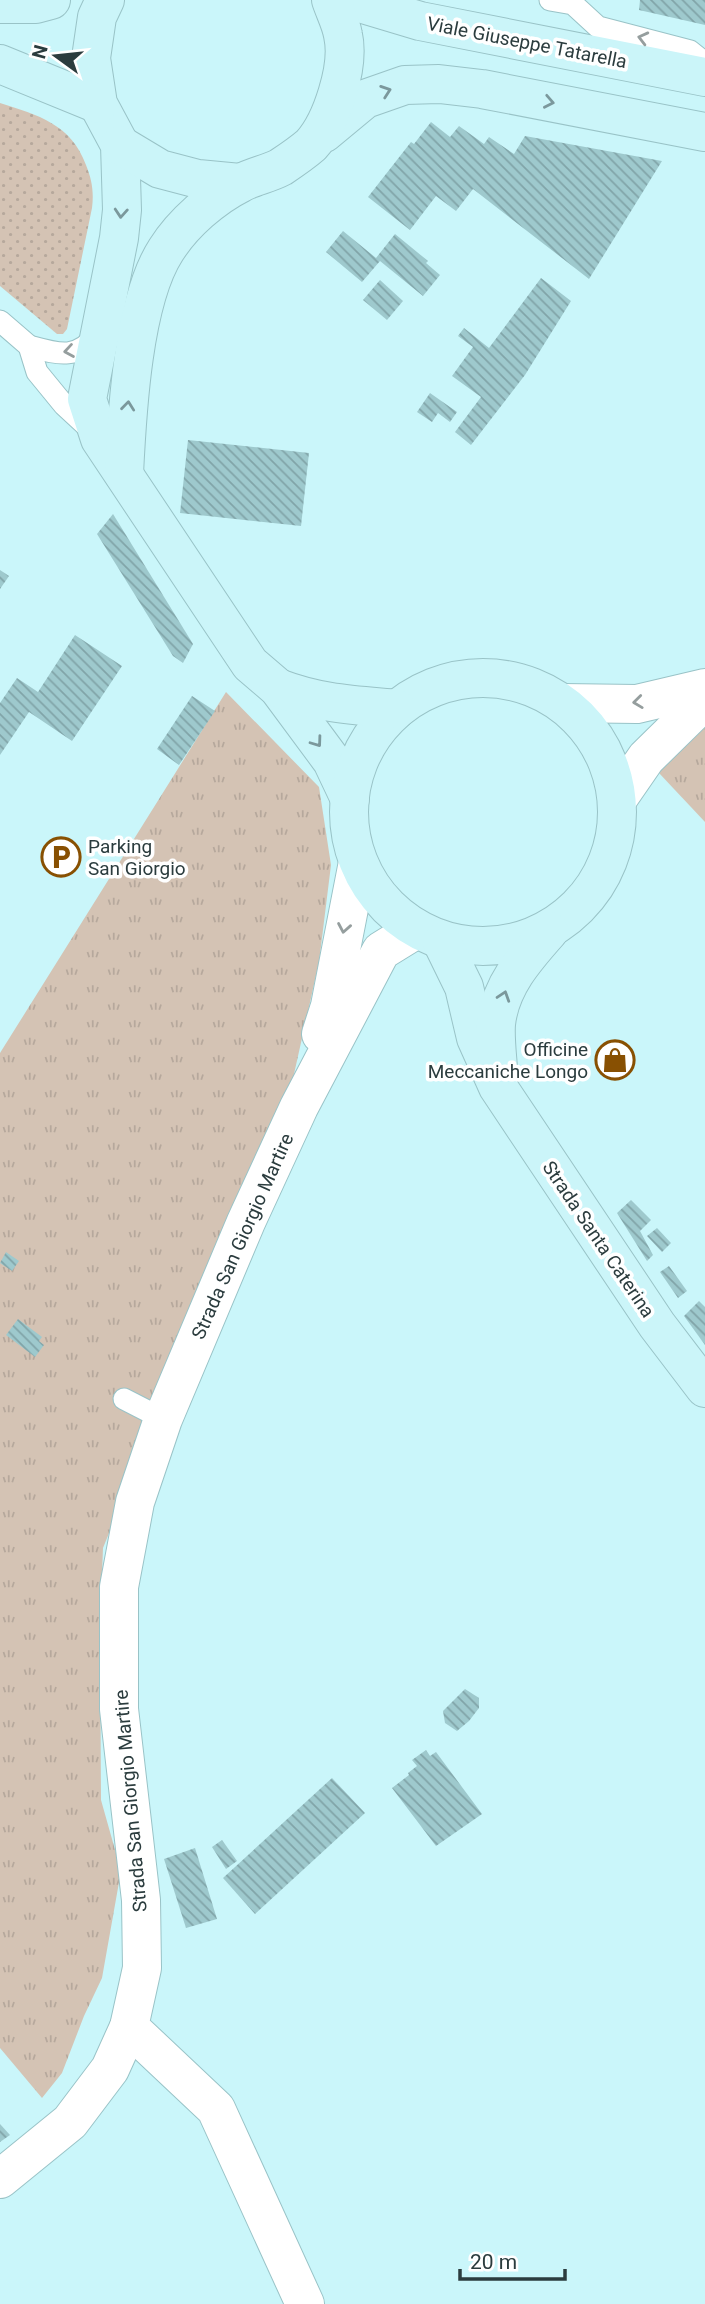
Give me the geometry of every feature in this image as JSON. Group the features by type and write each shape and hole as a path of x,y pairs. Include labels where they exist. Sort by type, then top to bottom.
{"street":[{"path":"0,4 36,4 51,0"},
{"path":"105,0 97,17 91,58 98,104 120,145 122,209 87,399 100,439 250,664 278,688 332,761 350,799"},
{"path":"312,144 333,108 345,72 344,37 331,0"},
{"name":"Viale Giuseppe Tatarella","path":"350,0 420,21 705,77"},
{"path":"0,64 98,104"},
{"path":"124,474 127,404 139,329 150,284 166,250 190,221 212,202 240,183 281,167 365,99 405,85 439,84 482,89 705,132"},
{"path":"120,145 160,169 198,179 240,183"},
{"path":"498,1087 496,1023 506,989 517,967 549,930 580,906 603,875 615,838 617,800 612,772 601,745 583,722 562,703 531,686 497,678 461,679 428,690 397,709 374,734 358,765 350,799 349,820 358,862 383,902 429,936 476,947 514,944 549,930"},
{"path":"278,688 307,699 397,709"},
{"path":"562,703 637,704 705,688"},
{"path":"617,800 646,758 705,699"},
{"name":"Strada San Giorgio Martire","path":"299,1107 330,1006 358,862"},
{"name":"Strada San Giorgio Martire","path":"0,2179 70,2122 110,2069 130,2026 142,1968 141,1900 118,1709 119,1587 135,1502 163,1419 246,1222 299,1107 381,951 429,936"},
{"name":"Strada Santa Caterina","path":"429,936 464,987 476,1038 498,1087 657,1325 705,1388"},
{"path":"130,2026 216,2109 305,2304"}],"lane":[{"path":"550,0 573,4 598,27 690,51 705,63"},
{"path":"0,321 29,346 62,355 78,351 91,343 101,329"},
{"path":"29,346 37,372 64,405 100,439"},
{"path":"124,1399 163,1419"}],"green space":[{"path":"0,103 40,117 62,131 80,151 90,176 92,208 67,329 63,334 57,334 0,286"},
{"path":"226,692 319,787 331,865 319,962 292,1083 103,1548 100,1627 101,1800 121,1871 102,1978 62,2073 42,2098 0,2048 0,1053"},
{"path":"705,724 705,822 659,773 671,745"}],"building":[{"path":"640,0 705,0 705,25 639,10"},
{"path":"431,122 450,137 459,126 484,144 489,137 514,154 525,136 662,161 589,279 473,189 456,211 436,196 410,230 368,197 411,142 414,144"},
{"path":"343,231 376,258 395,234 428,261 426,263 440,275 423,296 380,261 362,282 326,252"},
{"path":"541,278 571,301 525,375 471,445 455,432 481,397 452,376 473,347 458,336 464,328 489,348"},
{"path":"380,280 403,301 387,320 363,300"},
{"path":"430,393 457,412 450,422 438,413 432,422 417,412"},
{"path":"188,440 309,453 301,526 180,513"},
{"path":"113,514 193,644 183,663 173,656 97,534"},
{"path":"0,570 9,576 0,589"},
{"path":"75,635 122,666 72,741 29,712 0,755 0,703 17,678 38,692"},
{"path":"192,696 215,711 179,765 157,749"},
{"path":"631,1200 651,1220 640,1231 653,1255 647,1261 617,1213"},
{"path":"657,1228 671,1243 662,1252 647,1236"},
{"path":"6,1252 19,1261 12,1271 0,1263"},
{"path":"669,1266 687,1291 678,1298 660,1272"},
{"path":"699,1301 705,1307 705,1345 684,1316"},
{"path":"18,1319 42,1337 39,1341 44,1345 35,1357 6,1335"},
{"path":"465,1689 479,1698 479,1708 457,1731 445,1723 443,1711"},
{"path":"426,1750 430,1756 436,1752 482,1814 436,1846 392,1788 409,1775 417,1766 412,1760"},
{"path":"332,1778 365,1813 255,1914 223,1878"},
{"path":"222,1840 237,1861 226,1869 212,1847"},
{"path":"195,1848 217,1919 186,1928 164,1859"},
{"path":"0,2124 10,2135 0,2142"}],"place":[{"name":"Parking San Giorgio","path":"61,857"},
{"name":"Officine Meccaniche Longo","path":"615,1060"}]}
